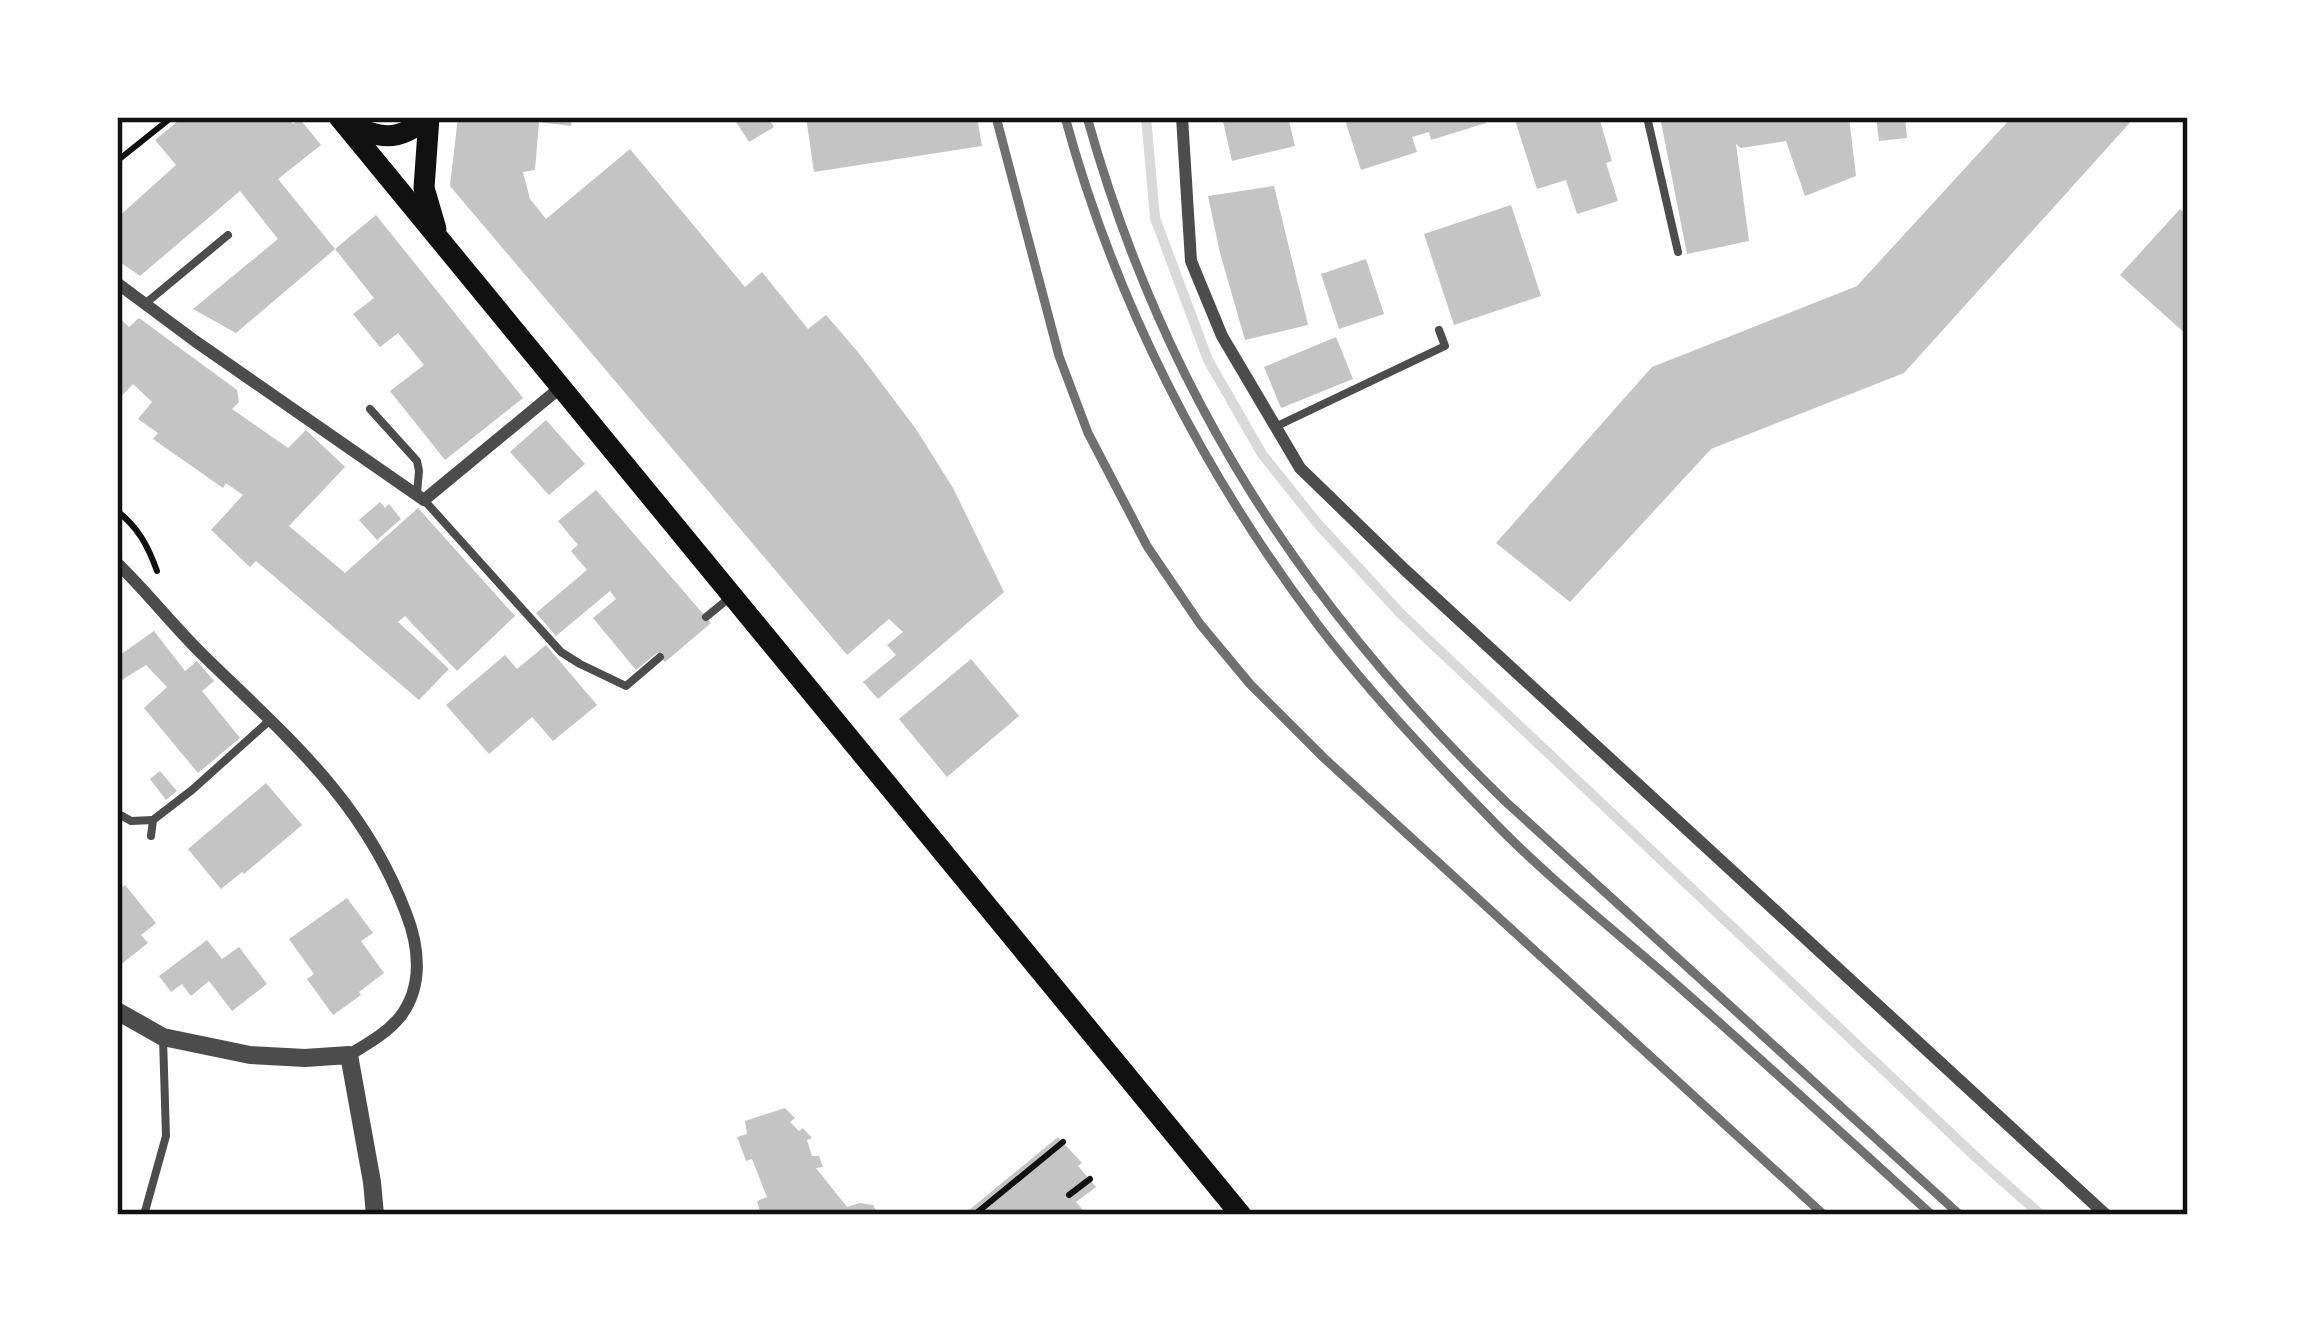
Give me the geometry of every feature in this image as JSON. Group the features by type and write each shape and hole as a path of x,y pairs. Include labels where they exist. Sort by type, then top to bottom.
{"main road":[{"path":"341,120 365,132 396,136 410,133 428,117"},
{"path":"428,117 424,188 440,241"},
{"path":"341,120 1241,1215"}],"street":[{"path":"1182,117 1191,261 1222,336 1300,468 2106,1215"},
{"path":"117,283 420,497 561,387"},
{"path":"117,563 332,785 367,831 396,886 418,956 416,985 402,1015 378,1038 349,1055 250,1054 164,1037 117,1011"},
{"path":"349,1055 375,1215"}],"lane":[{"path":"1647,117 1678,252"},
{"path":"145,304 228,236"},
{"path":"1276,427 1445,346 1439,330"},
{"path":"370,409 417,461 420,497 560,652 626,686 660,657"},
{"path":"706,617 731,597"},
{"path":"117,813 131,821 153,820 270,720"},
{"path":"151,836 153,820"},
{"path":"144,1215 166,1136 164,1037"}],"path":[{"path":"117,161 172,117"},
{"path":"117,512 143,538 158,574"},
{"path":"974,1215 1063,1142"},
{"path":"1070,1195 1090,1179"}],"building":[{"path":"183,117 288,117 293,124 299,118 321,145 278,179 335,249 236,333 193,309 278,239 240,191 140,276 117,260 117,218 176,165 155,140"},
{"path":"458,117 572,117 571,126 539,122 535,170 523,172 530,199 546,219 630,149 745,287 762,272 808,329 826,315 916,429 953,488 1004,592 878,699 863,682 896,655 887,645 903,632 889,619 847,655 450,186"},
{"path":"733,117 767,117 774,127 749,142"},
{"path":"806,117 977,117 982,146 814,172"},
{"path":"1222,117 1288,117 1295,146 1232,161"},
{"path":"1344,117 1484,117 1486,123 1431,140 1429,132 1412,137 1417,152 1361,170"},
{"path":"1514,117 1610,117 1600,121 1618,201 1577,214 1566,180 1537,189"},
{"path":"1660,117 1849,117 1856,176 1805,196 1786,141 1741,148 1736,144 1749,241 1687,254"},
{"path":"1876,117 1905,117 1907,138 1879,141"},
{"path":"2012,117 2135,117 1904,373 1711,449 1570,602 1496,543 1652,367 1857,286"},
{"path":"1274,186 1308,325 1245,340 1208,196"},
{"path":"1511,205 1541,296 1454,325 1424,234"},
{"path":"2180,209 2188,216 2188,336 2120,275"},
{"path":"376,215 523,398 445,460 390,391 424,365 398,333 380,347 353,314 374,298 335,249"},
{"path":"1366,259 1384,314 1339,329 1321,274"},
{"path":"117,316 129,327 139,318 237,390 239,402 232,409 288,448 306,430 345,467 289,526 345,573 418,508 515,616 457,671 405,616 398,622 449,669 419,700 256,561 250,567 211,530 243,495 226,483 223,488 153,439 158,433 138,419 152,402 133,384 117,401"},
{"path":"1336,337 1353,379 1281,408 1264,367"},
{"path":"546,420 585,464 549,495 510,452"},
{"path":"596,490 711,623 665,662 657,653 636,670 593,618 616,599 610,591 556,636 536,613 587,570 571,551 578,545 558,521"},
{"path":"380,502 385,508 389,504 401,519 377,540 359,520"},
{"path":"154,631 185,671 197,661 214,681 202,691 240,738 198,773 144,708 167,687 146,665 117,683 117,657"},
{"path":"546,645 597,705 553,741 532,717 489,754 446,705 505,655 517,669"},
{"path":"971,659 1019,716 947,777 899,719"},
{"path":"160,771 177,791 166,800 150,779"},
{"path":"266,783 302,825 221,889 188,849"},
{"path":"125,885 156,923 141,935 148,943 119,966 117,891"},
{"path":"347,898 373,933 361,941 384,973 333,1015 307,979 314,974 289,939"},
{"path":"207,940 222,959 239,947 267,984 232,1011 209,981 191,996 182,984 171,992 159,976"},
{"path":"785,1108 795,1118 790,1122 812,1138 807,1140 812,1156 819,1156 823,1167 816,1168 847,1207 873,1205 878,1215 761,1215 757,1201 767,1197 737,1137 747,1134 745,1121"},
{"path":"1058,1137 1096,1187 1076,1202 1087,1215 963,1215"}],"waterway":[{"path":"1146,117 1155,218 1208,360 1262,454 1318,524 1401,614 2041,1215"}],"railway":[{"path":"996,117 1059,356 1088,433 1147,546 1200,624 1250,684 1324,758 1824,1215"},
{"path":"1065,117 1109,253 1167,383 1237,507 1337,650 1421,746 1530,858 1932,1215"},
{"path":"1087,117 1156,313 1200,403 1249,489 1365,650 1506,802 1960,1215"}]}
